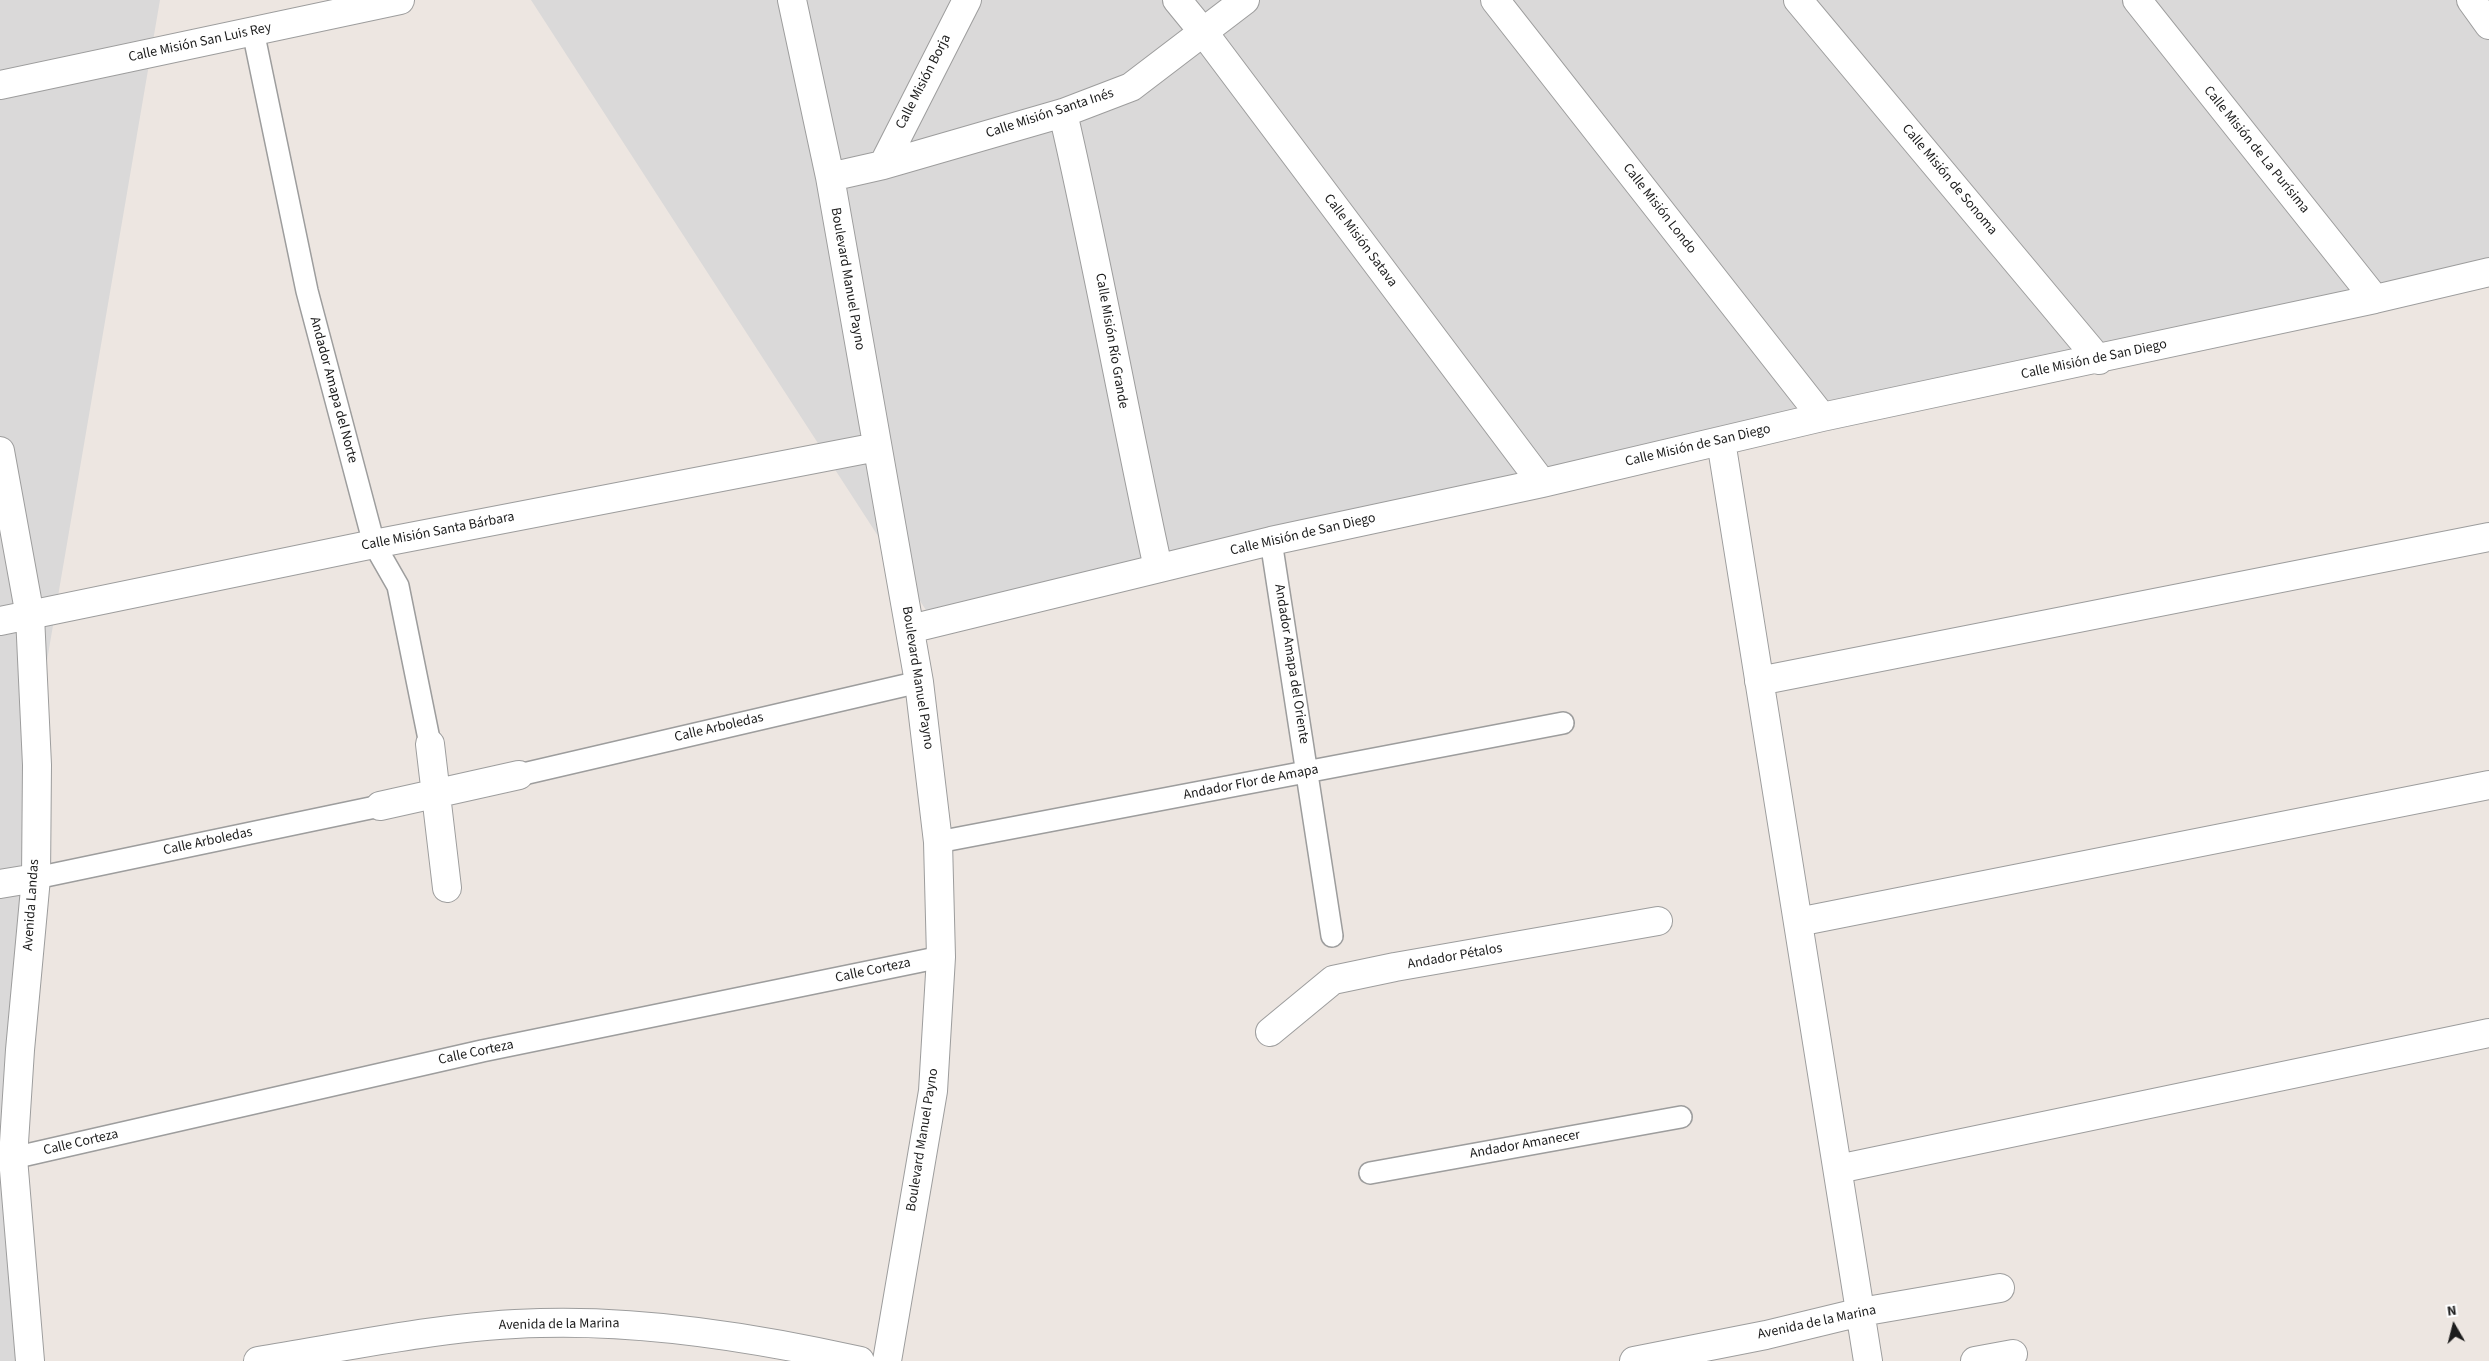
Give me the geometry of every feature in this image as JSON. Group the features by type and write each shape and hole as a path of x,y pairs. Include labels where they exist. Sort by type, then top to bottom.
{"street":[{"name":"Calle Misión San Luis Rey","path":"0,85 400,0"},
{"name":"Boulevard Manuel Payno","path":"792,0 830,177 910,629 919,682 938,842 941,957 933,1092 887,1361"},
{"name":"Calle Misión Borja","path":"883,165 967,0"},
{"name":"Calle Misión Satava","path":"1176,0 1204,33 1542,483"},
{"name":"Calle Misión Santa Inés","path":"830,177 883,165 1063,113 1131,87 1245,0"},
{"name":"Calle Misión Londo","path":"1495,0 1822,417"},
{"name":"Calle Misión de Sonoma","path":"1798,0 2100,360"},
{"name":"Calle Misión de La Purísima","path":"2137,0 2376,300"},
{"path":"2471,0 2489,25"},
{"name":"Calle Misión Río Grande","path":"1063,113 1093,243 1123,409 1158,568"},
{"name":"Calle Misión de San Diego","path":"910,629 1271,541 1542,483 1822,417 2100,360 2376,300 2489,272"},
{"path":"1720,441 1868,1361"},
{"name":"Calle Misión Santa Bárbara","path":"0,621 374,544 877,447"},
{"name":"Avenida Landas","path":"0,451 30,616 38,765 36,878 20,1050 7,1158 30,1361"},
{"path":"1759,681 2489,537"},
{"path":"430,744 447,888"},
{"path":"380,806 519,775"},
{"path":"1798,922 2489,785"},
{"path":"0,884 36,878"},
{"name":"Andador Pétalos","path":"1270,1032 1333,980 1395,967 1658,921"},
{"path":"1838,1169 2489,1034"},
{"name":"Avenida de la Marina","path":"1634,1361 1861,1312 2000,1288"},
{"name":"Avenida de la Marina","path":"258,1361 421,1335 540,1323 634,1324 810,1350 860,1361"},
{"path":"1975,1361 2013,1354"}],"lane":[{"name":"Andador Amapa del Norte","path":"252,31 307,291 374,544 398,586 430,744"},
{"name":"Andador Amapa del Oriente","path":"1271,541 1332,936"},
{"name":"Calle Arboledas","path":"519,775 919,682"},
{"name":"Andador Flor de Amapa","path":"938,842 1563,723"},
{"name":"Calle Arboledas","path":"36,878 380,806"},
{"name":"Calle Corteza","path":"7,1158 482,1051 941,957"},
{"name":"Andador Amanecer","path":"1370,1173 1681,1117"}],"shaded area":[{"path":"0,0 160,0 44,678 22,1187 41,1361 0,1361"},
{"path":"531,0 2489,0 2489,259 935,624"}]}
